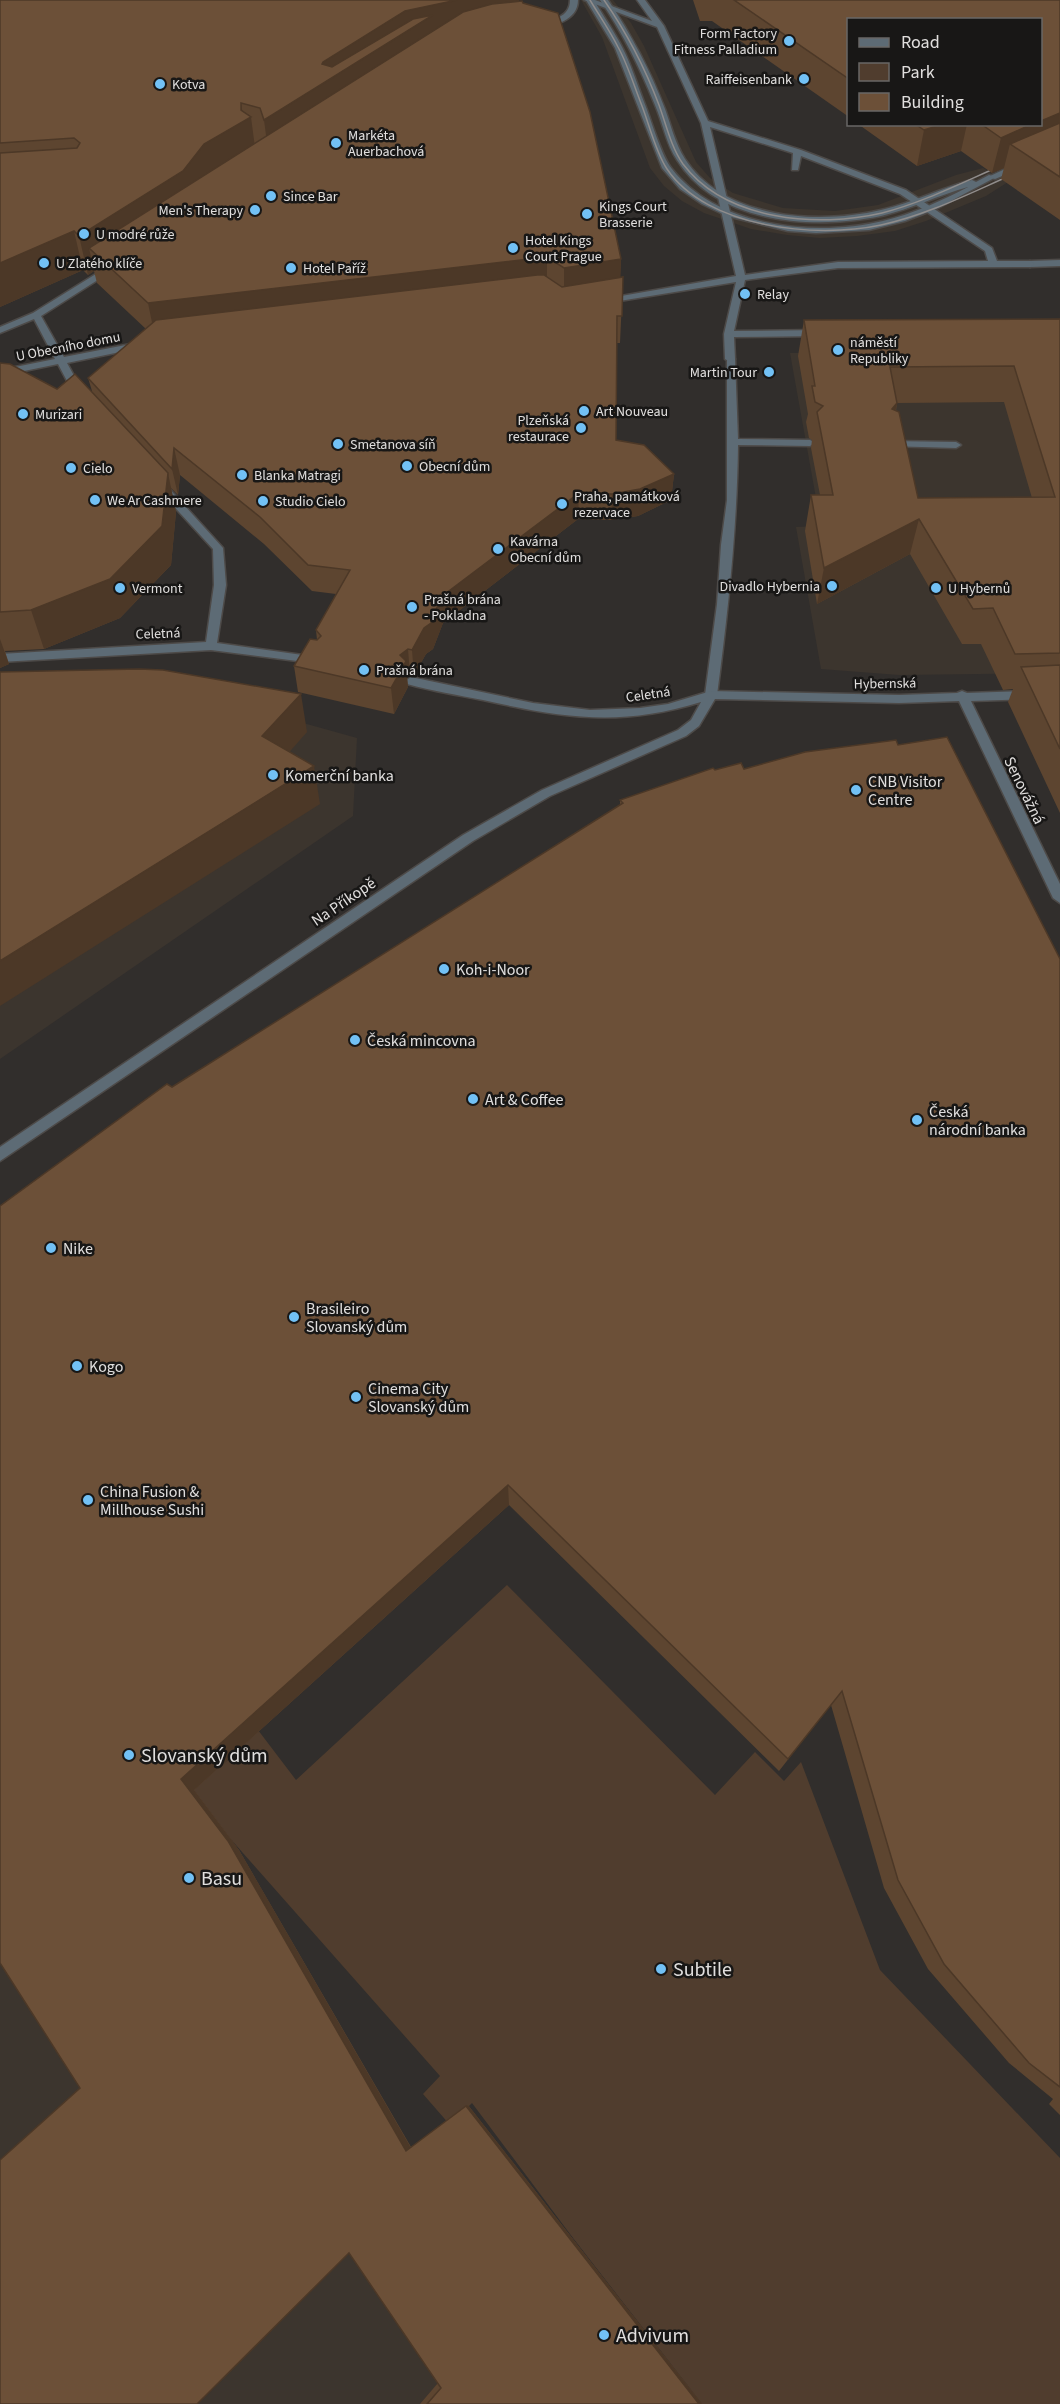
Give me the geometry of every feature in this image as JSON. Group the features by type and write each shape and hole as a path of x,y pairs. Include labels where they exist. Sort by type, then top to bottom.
{"street":[{"path":"528,26 562,19 574,8 574,0"},
{"path":"589,0 660,26"},
{"path":"589,0 619,48 666,168 678,184 694,196 725,212 775,225 839,230 882,224 930,209 955,199 992,177"},
{"path":"604,0 637,52 682,162 700,182 722,197 746,207 771,214 818,219 870,215 992,177 1031,161"},
{"path":"641,0 660,26 705,123 741,278 729,334 733,442 732,500 726,545 723,604 711,695"},
{"path":"705,123 798,152 903,192 989,250 994,265"},
{"path":"795,168 798,152"},
{"path":"0,330 36,315 121,261"},
{"path":"595,303 741,278 838,265 1060,263"},
{"path":"36,315 81,398 89,407"},
{"path":"729,334 836,333"},
{"name":"U Obecního domu","path":"0,373 150,343"},
{"path":"733,442 810,443"},
{"path":"891,444 956,445"},
{"path":"154,478 218,548 220,585 211,646"},
{"name":"Celetná","path":"0,658 211,646 317,661"},
{"name":"Celetná","path":"411,681 561,712 640,712 668,708 711,695"},
{"name":"Hybernská","path":"711,695 899,699 962,695 1060,694"},
{"name":"Na Příkopě","path":"0,1155 468,838 546,793 682,733 695,723 711,695"},
{"name":"Senovážná","path":"962,695 1060,898"}],"shaded area":[{"path":"581,0 613,0 631,23 644,46 696,162 710,178 733,193 783,208 835,211 878,205 956,175 983,168 1008,182 986,196 926,221 895,231 857,236 820,238 787,235 751,229 704,213 682,201 664,186 650,168 602,37"},
{"path":"790,353 1060,353 1060,673 899,675 821,669 796,527 821,526"},
{"path":"138,677 357,738 353,816 0,1059 0,681"},
{"path":"0,1719 472,2404 0,2404"}],"green space":[{"path":"507,1585 715,1795 755,1752 784,1781 801,1762 880,1970 1060,2158 1060,2404 702,2404 472,2103 450,2125 423,2094 440,2076 189,1792 228,1760 258,1730 296,1780"}],"building":[{"name":"Kotva","path":"0,0 457,0 405,11 322,64 332,67 413,19 433,15 264,120 260,108 241,103 241,110 251,117 204,144 183,171 79,236 74,231 0,263 0,153 77,148 80,143 74,138 0,143"},
{"path":"734,0 1060,0 1060,113 1042,121 1042,18 847,18 847,78"},
{"path":"522,1 558,13 590,112 621,259 564,268 547,257 148,303 89,248 463,12 492,4"},
{"path":"1060,123 1060,177 1010,144"},
{"path":"918,126 937,126 924,130"},
{"path":"984,126 1028,126 1001,138"},
{"name":"Obecní dům","path":"544,275 562,287 623,277 622,316 617,316 616,440 644,445 674,474 640,489 612,494 579,493 441,597 431,623 424,628 412,650 408,649 400,655 406,661 391,688 294,666 310,639 317,640 321,636 316,630 350,570 308,565 260,517 174,448 172,469 88,378 156,320"},
{"path":"1060,319 1060,653 1015,654 993,608 973,609 919,519 824,568 811,495 833,495 817,412 823,406 815,402 812,386 815,386 804,320","holes":["1014,366 1055,497 918,498 899,412 892,409 897,403 890,367"]},
{"path":"0,363 10,364 57,389 75,374 168,473 162,526 110,579 31,610 0,612"},
{"path":"1060,665 1060,749 1021,667"},
{"path":"163,670 301,694 262,736 314,766 0,961 0,672"},
{"path":"947,737 1060,959 1060,2087 1029,2063 944,1964 898,1880 842,1691 788,1759 508,1485 181,1779 228,1841 406,2151 466,2106 699,2404 427,2404 441,2388 349,2253 197,2404 0,2404 0,2160 80,2088 0,1963 0,1206 167,1084 172,1087 623,803 620,800 713,768 715,770 741,763 744,769 805,752 896,740 898,745"}],"tram line":[{"path":"590,0 625,61 656,147 667,169 685,189 708,205 735,216 795,229 855,229 898,221 933,209 1016,173"},
{"path":"604,0 642,64 672,143 683,164 701,183 723,198 748,209 775,216 802,219 857,218 914,203 1005,164"}],"place":[{"name":"Form Factory Fitness Palladium","path":"789,41"},
{"name":"Raiffeisenbank","path":"804,79"},
{"name":"Kotva","path":"160,84"},
{"name":"Markéta Auerbachová","path":"336,143"},
{"name":"Since Bar","path":"271,196"},
{"name":"Men's Therapy","path":"255,210"},
{"name":"Kings Court Brasserie","path":"587,214"},
{"name":"U modré růže","path":"84,234"},
{"name":"Hotel Kings Court Prague","path":"513,248"},
{"name":"U Zlatého klíče","path":"44,263"},
{"name":"Hotel Paříž","path":"291,268"},
{"name":"Relay","path":"745,294"},
{"name":"náměstí Republiky","path":"838,350"},
{"name":"Martin Tour","path":"769,372"},
{"name":"Art Nouveau","path":"584,411"},
{"name":"Murizari","path":"23,414"},
{"name":"Plzeňská restaurace","path":"581,428"},
{"name":"Smetanova síň","path":"338,444"},
{"name":"Obecní dům","path":"407,466"},
{"name":"Cielo","path":"71,468"},
{"name":"Blanka Matragi","path":"242,475"},
{"name":"We Ar Cashmere","path":"95,500"},
{"name":"Studio Cielo","path":"263,501"},
{"name":"Praha, památková rezervace","path":"562,504"},
{"name":"Kavárna Obecní dům","path":"498,549"},
{"name":"Divadlo Hybernia","path":"832,586"},
{"name":"Vermont","path":"120,588"},
{"name":"U Hybernů","path":"936,588"},
{"name":"Prašná brána - Pokladna","path":"412,607"},
{"name":"Prašná brána","path":"364,670"},
{"name":"Komerční banka","path":"273,775"},
{"name":"CNB Visitor Centre","path":"856,790"},
{"name":"Koh-i-Noor","path":"444,969"},
{"name":"Česká mincovna","path":"355,1040"},
{"name":"Art & Coffee","path":"473,1099"},
{"name":"Česká národní banka","path":"917,1120"},
{"name":"Nike","path":"51,1248"},
{"name":"Brasileiro Slovanský dům","path":"294,1317"},
{"name":"Kogo","path":"77,1366"},
{"name":"Cinema City Slovanský dům","path":"356,1397"},
{"name":"China Fusion & Millhouse Sushi","path":"88,1500"},
{"name":"Slovanský dům","path":"129,1755"},
{"name":"Basu","path":"189,1878"},
{"name":"Subtile","path":"661,1969"},
{"name":"Advivum","path":"604,2335"}]}
